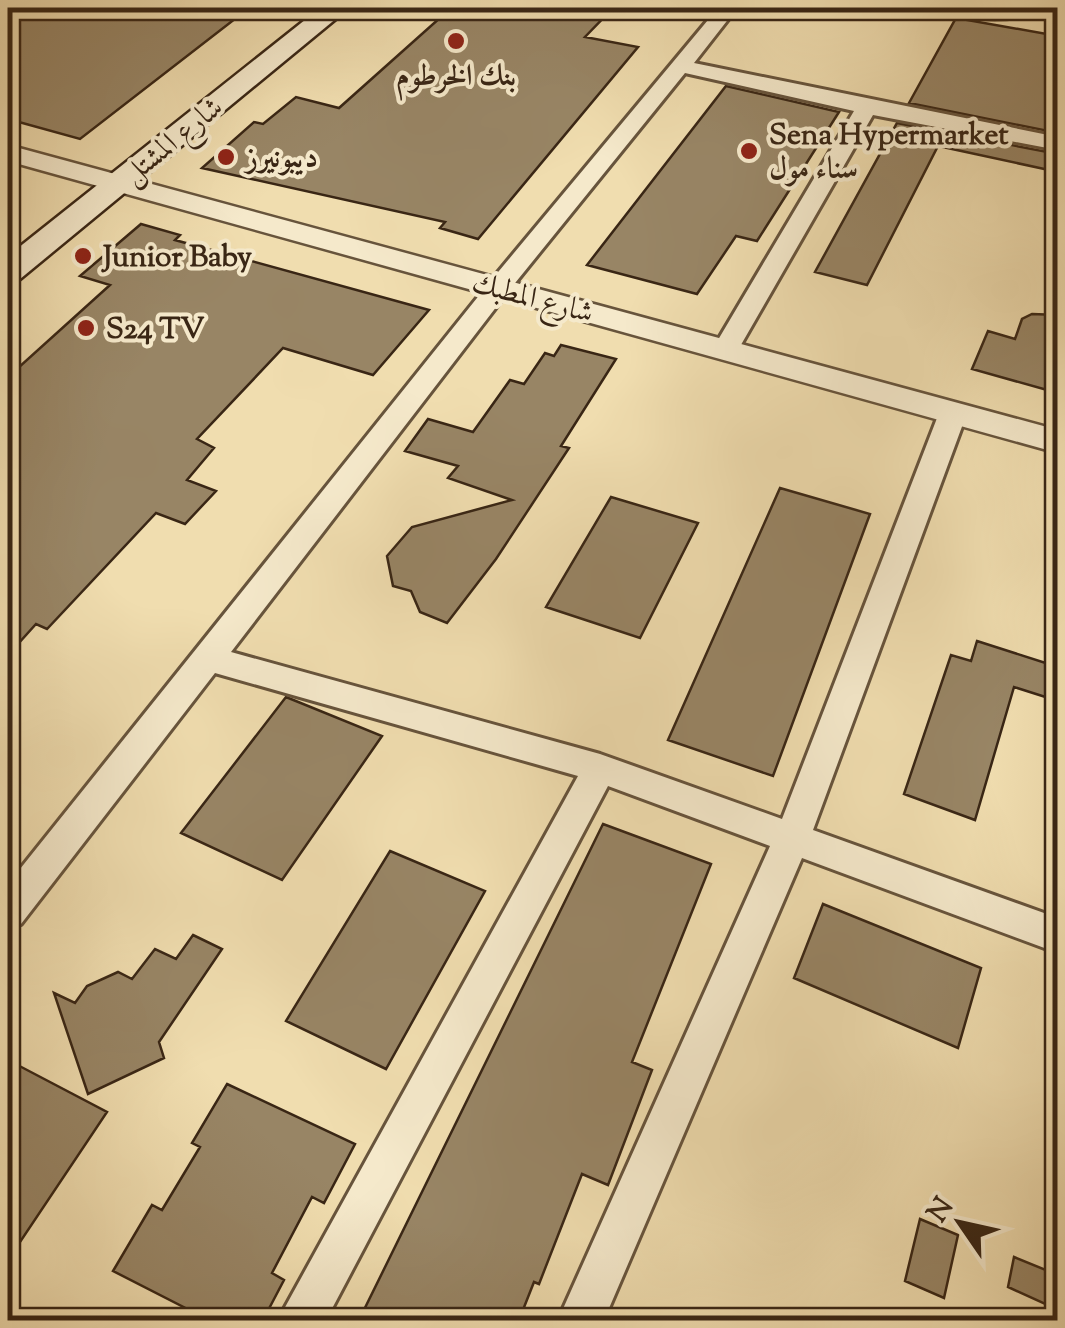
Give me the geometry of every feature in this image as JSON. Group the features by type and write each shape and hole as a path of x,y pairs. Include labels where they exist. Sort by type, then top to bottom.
{"main road":[{"name":"شارع المشتل","path":"8,272 103,179 302,8"},
{"name":"شارع المشتل","path":"8,239 103,179 336,8"}],"street":[{"path":"8,912 211,659 498,288 677,65 728,8"},
{"path":"951,8 1005,13 1038,8"},
{"path":"677,65 867,108 1058,144"},
{"path":"725,350 867,108"},
{"name":"شارع المطبك","path":"8,152 1058,442"},
{"path":"581,1320 793,836 953,413"},
{"path":"211,659 600,768 1058,936"},
{"path":"301,1320 600,768"}],"building":[{"path":"35,8 249,8 80,139 8,119 8,26"},
{"path":"451,8 613,8 585,37 638,47 478,239 440,228 445,222 202,168 254,122 263,124 296,97 339,108"},
{"path":"956,18 1058,36 1058,133 909,103"},
{"path":"726,86 839,112 757,241 736,236 697,294 587,265"},
{"path":"897,123 1058,154 1058,172 938,146 867,285 815,272"},
{"path":"141,224 180,235 175,240 429,310 373,375 283,348 197,439 214,448 187,480 216,491 185,524 156,513 47,629 36,624 8,655 8,377 110,285 80,276"},
{"path":"1032,314 1058,315 1058,393 972,369 988,331 1015,339 1022,319"},
{"path":"561,345 616,359 561,446 569,448 496,559 447,623 420,612 411,591 393,586 387,556 412,527 512,500 448,478 458,466 405,451 428,419 473,432 510,380 524,384 545,353 554,356"},
{"path":"780,488 870,514 773,776 668,740"},
{"path":"611,497 698,523 640,638 546,607"},
{"path":"977,641 1058,667 1058,701 1014,687 975,820 904,794 951,655 971,661"},
{"path":"286,697 382,736 282,880 181,833"},
{"path":"603,824 711,864 632,1062 652,1070 608,1185 582,1174 539,1284 534,1282 519,1320 359,1320"},
{"path":"390,851 485,891 386,1069 286,1021"},
{"path":"823,904 981,968 958,1048 794,978"},
{"path":"193,935 222,949 159,1042 164,1058 88,1094 54,993 75,1003 87,986 118,972 132,979 155,949 176,959"},
{"path":"8,1060 107,1112 8,1260"},
{"path":"227,1084 355,1144 324,1203 312,1197 272,1273 284,1280 263,1320 209,1320 113,1271 152,1205 162,1210 200,1147 192,1143"},
{"path":"920,1219 958,1235 944,1298 905,1281"},
{"path":"1014,1257 1058,1275 1054,1308 1008,1287"}],"place":[{"name":"بنك الخرطوم","path":"456,41"},
{"name":"Sena Hypermarket سناء مول","path":"749,151"},
{"name":"ديبونيرز","path":"226,157"},
{"name":"Junior Baby","path":"83,256"},
{"name":"S24 TV","path":"86,328"}]}
